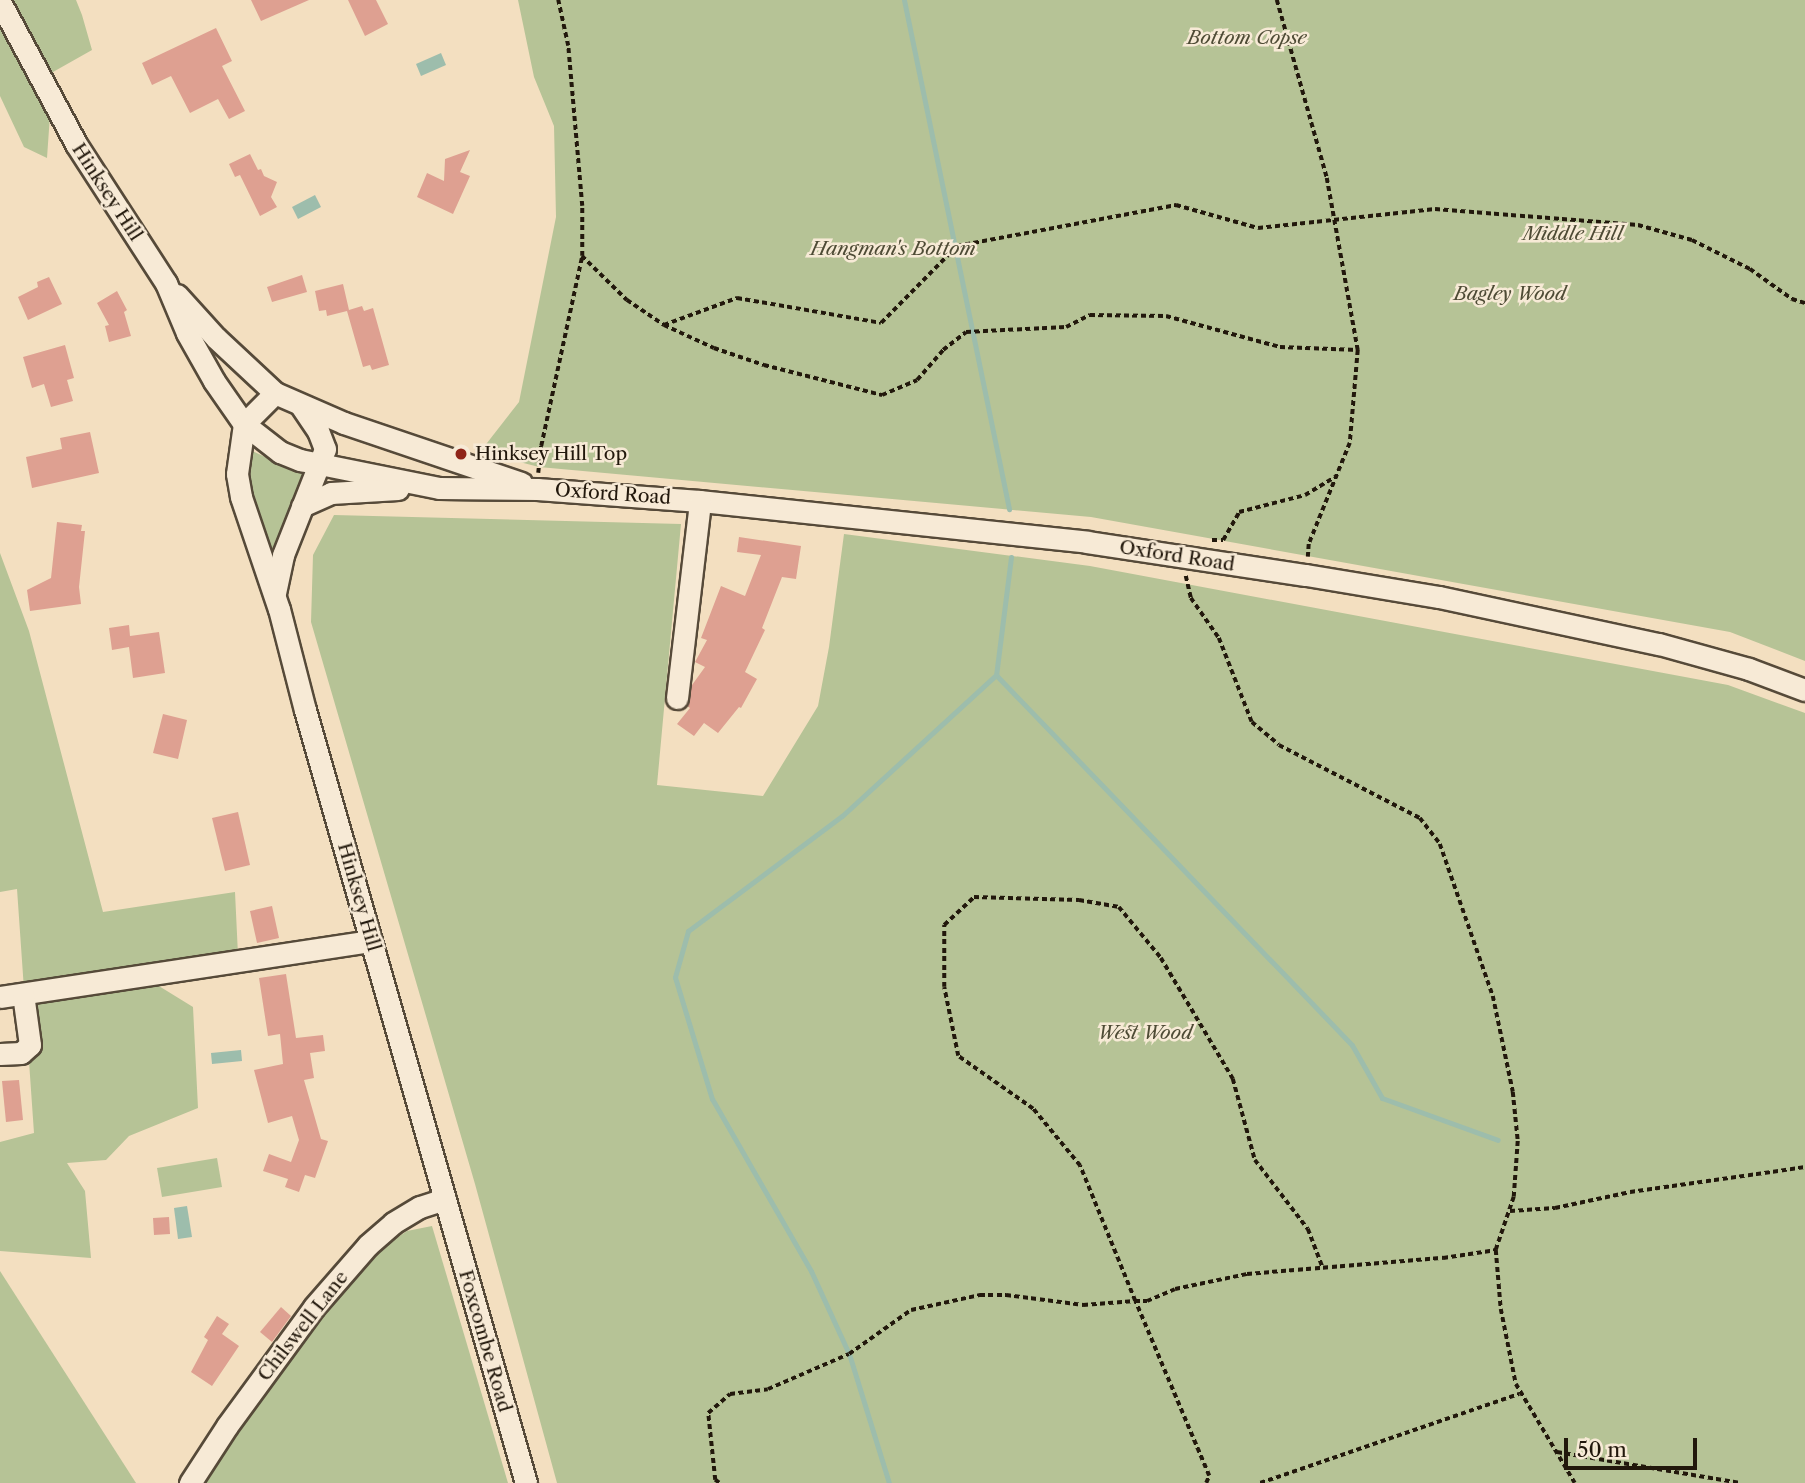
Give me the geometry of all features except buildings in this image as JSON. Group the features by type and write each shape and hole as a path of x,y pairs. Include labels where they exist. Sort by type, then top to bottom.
{"street":[{"name":"Hinksey Hill","path":"0,2 76,144 166,283 187,333 215,381"},
{"name":"Oxford Road","path":"166,283 216,338 275,393 301,406 425,452 537,489"},
{"name":"Oxford Road","path":"215,381 244,424 280,452 320,465 439,488"},
{"path":"244,424 275,393"},
{"path":"301,406 318,431 325,449 320,465"},
{"name":"Hinksey Hill","path":"244,424 237,458 241,497 275,595 445,1199"},
{"name":"Hinksey Hill","path":"275,595 282,555 320,465"},
{"name":"Oxford Road","path":"302,506 331,492 439,488 537,489 700,501 1087,542 1438,597 1659,644 1749,668 1805,690"},
{"path":"677,698 700,501"},
{"path":"0,997 371,941"},
{"path":"0,1054 21,1053 30,1045 23,994"},
{"name":"Chilswell Lane","path":"190,1483 227,1426 314,1307 368,1245 393,1223 420,1207 445,1199"},
{"name":"Foxcombe Road","path":"445,1199 526,1483"}],"path":[{"path":"537,489 541,446 582,256 582,206 568,46 558,0"},
{"path":"1278,0 1327,178 1359,349 1350,443 1309,544 1308,556"},
{"path":"664,325 737,298 881,323 957,246 1176,205 1258,228 1435,209 1638,225 1692,240 1749,269 1792,299 1805,303"},
{"path":"582,256 627,300 664,325 714,348 764,365 882,395 917,380 943,350 966,332 1066,327 1090,315 1166,316 1280,347 1359,349"},
{"path":"1337,476 1305,495 1239,512 1223,540 1192,540 1185,582 1192,598 1219,638 1252,722 1279,745 1420,818 1440,844 1493,996 1513,1092 1518,1141 1510,1211 1496,1250 1501,1309 1520,1394 1575,1483"},
{"path":"1206,1483 1209,1476 1080,1166 1033,1109 958,1056 944,987 944,925 974,897 1079,900 1119,907 1161,958 1233,1079 1255,1160 1308,1229 1322,1266"},
{"path":"1510,1211 1555,1209 1630,1192 1805,1167"},
{"path":"719,1483 715,1480 708,1413 730,1394 768,1389 849,1354 911,1310 979,1296 1006,1295 1083,1305 1135,1301 1247,1274 1443,1258 1496,1250"},
{"path":"1260,1483 1520,1394"},
{"path":"1557,1452 1740,1483"}],"green space":[{"path":"0,0 76,0 82,15 92,50 53,72 47,158 24,147 0,96"},
{"name":"Bagley Wood","path":"518,0 1805,0 1805,661 1730,632 1091,517 539,467 480,452 519,402 556,217 554,126 534,77"},
{"path":"250,450 306,476 277,547 269,549 247,482"},
{"name":"West Wood","path":"334,515 681,524 657,785 763,796 818,706 844,534 1090,566 1728,685 1805,713 1805,1483 557,1483 475,1184 311,622 313,555"},
{"path":"0,553 29,631 103,912 235,892 238,955 154,983 193,1007 198,1108 129,1136 106,1160 67,1163 85,1191 91,1258 0,1251 0,1142 34,1133 17,889 0,892"},
{"path":"217,1158 222,1187 162,1197 157,1168"},
{"path":"432,1226 508,1483 205,1483 212,1461 366,1259 407,1231"},
{"path":"0,1271 136,1483 0,1483"}],"shaded area":[{"path":"441,53 446,65 421,76 416,64"},
{"path":"315,195 321,207 298,219 292,207"},
{"path":"241,1050 242,1061 212,1064 211,1053"},
{"path":"187,1206 192,1237 178,1239 174,1208"}],"waterway":[{"path":"904,0 1009,509"},
{"path":"1011,557 996,675 1352,1045 1382,1098 1498,1140"},
{"path":"889,1483 849,1354 811,1271 712,1099 675,977 688,931 842,816 996,675"}],"place":[{"name":"Hinksey Hill Top","path":"461,454"}],"park label":[{"name":"Bottom Copse","path":"1247,38"},
{"name":"Middle Hill","path":"1573,234"},
{"name":"Hangman's Bottom","path":"893,249"}]}
